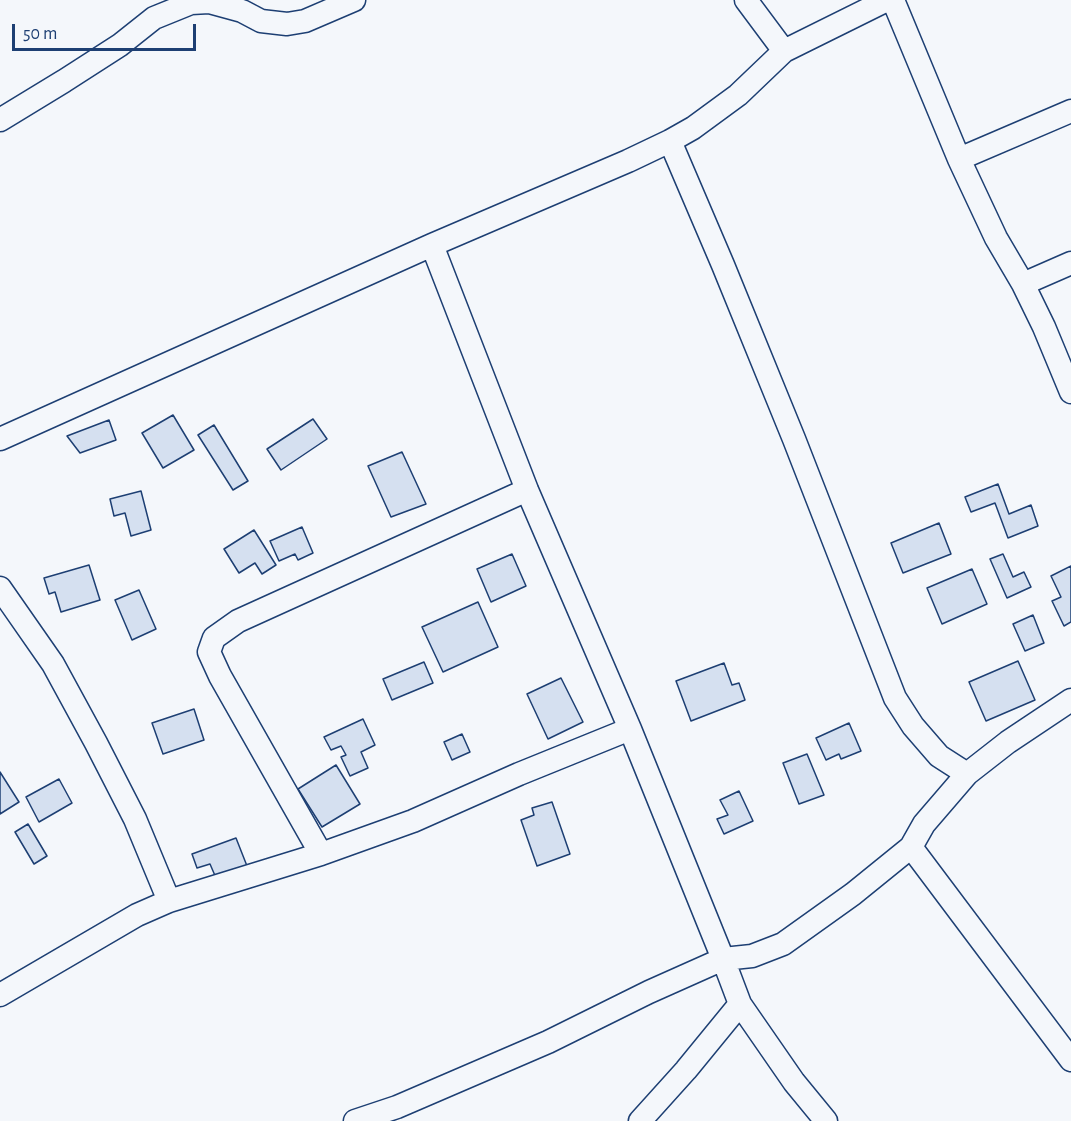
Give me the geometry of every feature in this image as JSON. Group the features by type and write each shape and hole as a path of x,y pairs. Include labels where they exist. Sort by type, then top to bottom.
{"street":[{"path":"0,120 120,45 154,18 190,3 209,2 242,11 261,21 286,24 305,21 354,0"},
{"path":"746,0 784,51"},
{"path":"0,439 432,244 670,141 693,128 738,95 784,51 887,0"},
{"path":"893,0 959,159 996,238 1023,284 1044,327 1071,392"},
{"path":"959,159 1071,111"},
{"path":"670,141 794,439 895,698 913,726 939,756 967,774"},
{"path":"432,244 527,490 630,729 740,1004 794,1082 826,1121"},
{"path":"1023,284 1071,263"},
{"path":"321,854 220,676 209,652 214,638 238,621 527,490"},
{"path":"3,598 53,664 96,742 135,819 169,901"},
{"path":"355,1121 397,1107 548,1042 649,992 723,959 752,956 783,944 853,894 911,847 924,824 967,774 1008,742 1071,700"},
{"path":"0,995 137,915 169,901 321,854 413,821 519,774 630,729"},
{"path":"911,847 1071,1060"},
{"path":"640,1121 686,1070 740,1004"}],"building":[{"path":"173,415 194,450 163,468 142,433"},
{"path":"313,419 327,439 281,470 267,449"},
{"path":"109,420 116,440 80,453 67,436"},
{"path":"214,425 248,481 233,490 198,435"},
{"path":"402,452 426,504 391,517 368,466"},
{"path":"998,484 1009,514 1031,505 1038,526 1008,538 995,503 971,512 965,497"},
{"path":"141,491 151,530 131,536 125,513 114,516 110,499"},
{"path":"939,523 951,554 903,573 891,543"},
{"path":"302,527 313,553 298,560 295,554 279,561 270,541"},
{"path":"254,530 276,565 262,574 255,563 239,573 224,549"},
{"path":"512,554 526,586 491,602 477,569"},
{"path":"1003,554 1013,577 1024,572 1031,587 1007,598 990,559"},
{"path":"89,565 100,600 61,612 55,592 49,594 44,578"},
{"path":"1071,566 1071,622 1064,626 1052,601 1061,597 1051,576"},
{"path":"972,569 987,604 942,624 927,588"},
{"path":"139,590 156,629 132,640 115,600"},
{"path":"478,602 498,647 443,672 422,627"},
{"path":"1033,615 1044,643 1025,651 1013,624"},
{"path":"1018,661 1035,700 986,721 969,682"},
{"path":"424,662 433,683 392,700 383,679"},
{"path":"724,663 732,685 739,683 745,700 691,721 676,681"},
{"path":"561,678 583,722 548,739 527,694"},
{"path":"194,709 204,740 163,754 152,723"},
{"path":"363,719 375,745 361,752 368,768 350,776 341,757 346,755 341,746 331,750 324,737"},
{"path":"849,723 861,751 841,759 839,754 826,760 816,738"},
{"path":"462,734 470,752 452,760 444,742"},
{"path":"807,754 824,795 799,804 783,763"},
{"path":"336,765 360,804 322,827 298,789"},
{"path":"0,772 19,802 0,814"},
{"path":"59,779 72,803 39,822 26,797"},
{"path":"739,791 753,821 724,834 717,819 728,815 720,800"},
{"path":"552,802 570,854 537,866 521,820 534,815 532,808"},
{"path":"28,824 47,856 34,864 15,832"},
{"path":"236,838 247,866 216,878 210,864 197,868 192,854"}]}
